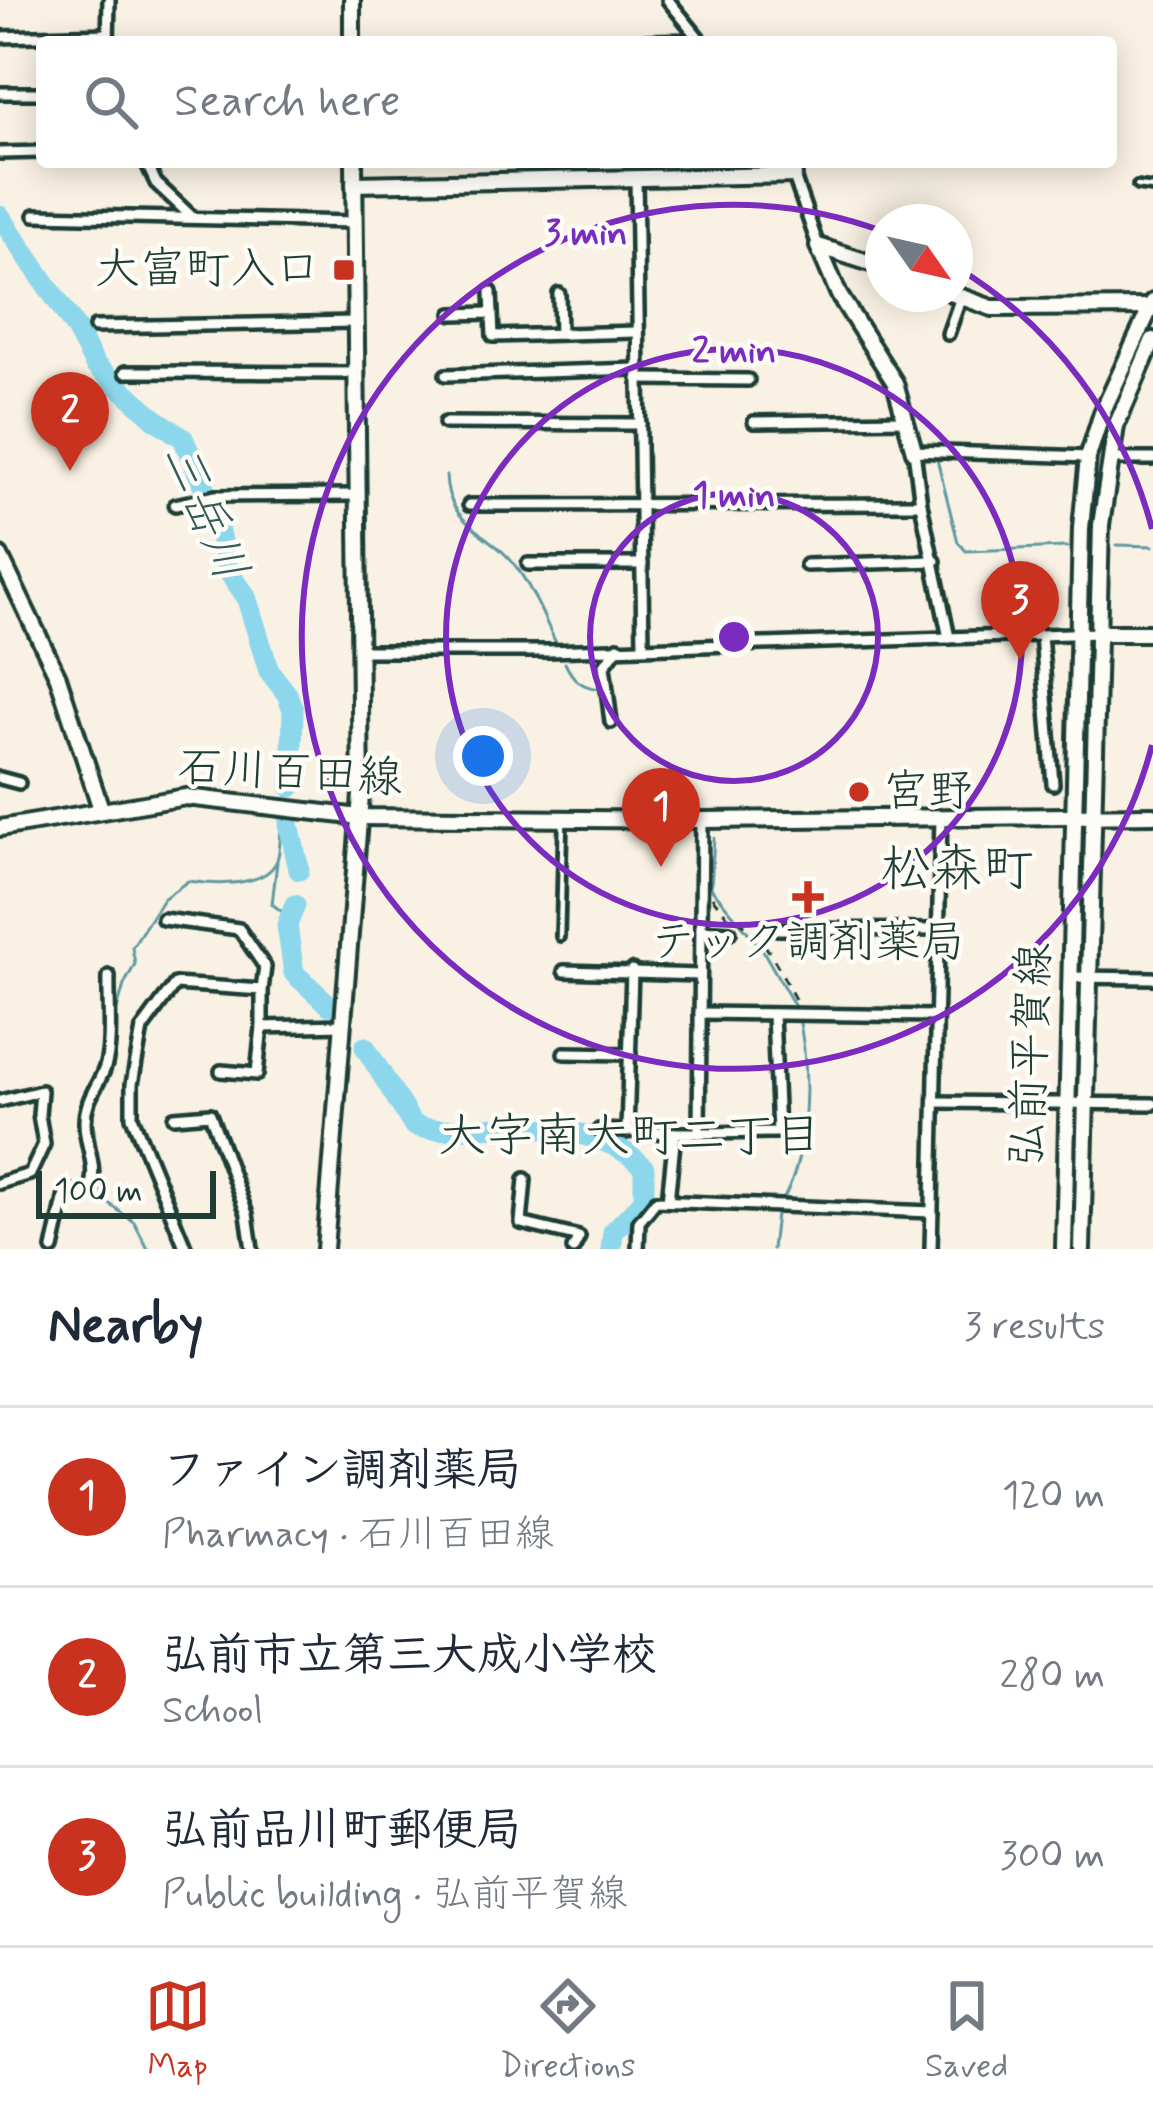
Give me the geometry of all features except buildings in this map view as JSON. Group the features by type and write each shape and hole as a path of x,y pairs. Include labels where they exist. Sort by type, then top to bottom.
{"main road":[{"path":"352,0 352,36"},
{"path":"325,1249 360,818 354,168"},
{"path":"355,184 792,169"},
{"path":"818,247 865,261"},
{"path":"818,247 838,295 895,383 914,452"},
{"path":"973,301 992,308 1152,305"},
{"name":"弘前平賀線","path":"1082,1249 1088,978 1081,528 1088,457 1102,413 1152,305"},
{"name":"弘前平賀線","path":"1064,1249 1071,977 1099,633 1101,525 1116,425 1153,340"},
{"path":"2,564 58,677 101,809"},
{"path":"1099,633 1153,633"},
{"name":"石川百田線","path":"0,828 198,797 360,818 702,820 1153,814"}],"street":[{"path":"108,36 109,0"},
{"path":"668,0 697,36"},
{"path":"0,37 36,37"},
{"path":"0,93 36,93"},
{"path":"0,153 36,152"},
{"path":"149,168 156,183 194,219"},
{"path":"792,169 818,247"},
{"path":"636,177 643,646"},
{"path":"35,215 355,222"},
{"path":"491,292 494,336 636,332"},
{"path":"559,294 560,334"},
{"path":"948,334 953,312"},
{"path":"452,314 492,314"},
{"path":"95,327 356,322"},
{"path":"125,372 356,373"},
{"path":"446,375 638,374 748,380"},
{"path":"754,422 907,420"},
{"path":"446,423 640,424"},
{"path":"950,638 914,452 1088,457"},
{"path":"1109,459 1153,459"},
{"path":"176,505 216,496 357,495"},
{"path":"469,505 921,504"},
{"path":"806,565 934,561"},
{"path":"528,564 642,564"},
{"path":"359,651 1099,633"},
{"path":"1041,635 1053,784"},
{"path":"610,722 604,666 618,647"},
{"path":"609,708 622,706"},
{"path":"0,778 19,783"},
{"path":"931,1249 941,817"},
{"path":"699,1133 702,820"},
{"path":"163,919 239,929 265,967 257,1074 221,1071"},
{"path":"777,929 940,930"},
{"path":"701,930 730,932"},
{"path":"628,1132 632,970"},
{"path":"564,971 700,975"},
{"path":"52,1249 66,1190 88,1195 93,1183 92,1147 85,1123 92,1088 108,1068 109,976"},
{"path":"1071,977 1153,978"},
{"path":"186,1249 132,1117 142,1029 175,984 262,990"},
{"path":"700,1013 936,1016"},
{"path":"599,1130 778,1132 773,1014"},
{"path":"262,1027 343,1025"},
{"path":"564,1053 630,1054"},
{"path":"108,1068 135,1072"},
{"path":"0,1101 41,1091 44,1144 30,1174 0,1184"},
{"path":"936,1102 1153,1104"},
{"path":"174,1118 210,1114 247,1214 252,1249"},
{"path":"668,1201 674,1133"},
{"path":"525,1179 521,1223 579,1238 573,1249"},
{"path":"638,1249 639,1222 656,1201 932,1212"}],"lane":[{"path":"1137,186 1153,188"},
{"path":"560,937 562,818"}],"path":[{"path":"701,889 729,919 742,921 761,941 803,1014"}],"waterway":[{"name":"三岳川","path":"0,216 95,365 183,438 213,507 228,571 246,596 269,671 293,710 291,787"},
{"path":"937,459 958,542 966,551 1067,547"},
{"path":"446,476 454,507 517,568 556,643"},
{"path":"1117,545 1153,546"},
{"path":"565,663 578,682 601,689"},
{"path":"289,824 299,870"},
{"path":"113,1024 135,964 132,947 163,899 188,881 224,883 262,876 277,860 281,830"},
{"path":"714,838 711,888 762,949 794,1005"},
{"path":"277,862 272,904 289,917"},
{"path":"295,905 287,925 294,973 329,1005"},
{"path":"784,1198 803,1135 805,1065 800,1023"},
{"path":"365,1047 413,1125 563,1131 586,1135 628,1154 644,1168 644,1200 613,1232 611,1249"},
{"path":"94,1101 103,1199 134,1222 148,1249"},
{"path":"772,1249 776,1214"}],"place":[{"name":"大富町入口","path":"344,270"},
{"name":"弘前市立第三大成小学校","path":"70,471"},
{"name":"弘前品川町郵便局","path":"1020,660"},
{"name":"宮野","path":"859,792"},
{"name":"ファイン調剤薬局","path":"661,867"},
{"name":"テック調剤薬局","path":"808,897"}],"district":[{"name":"松森町","path":"957,871"},
{"name":"大字南大町二丁目","path":"630,1137"}]}
